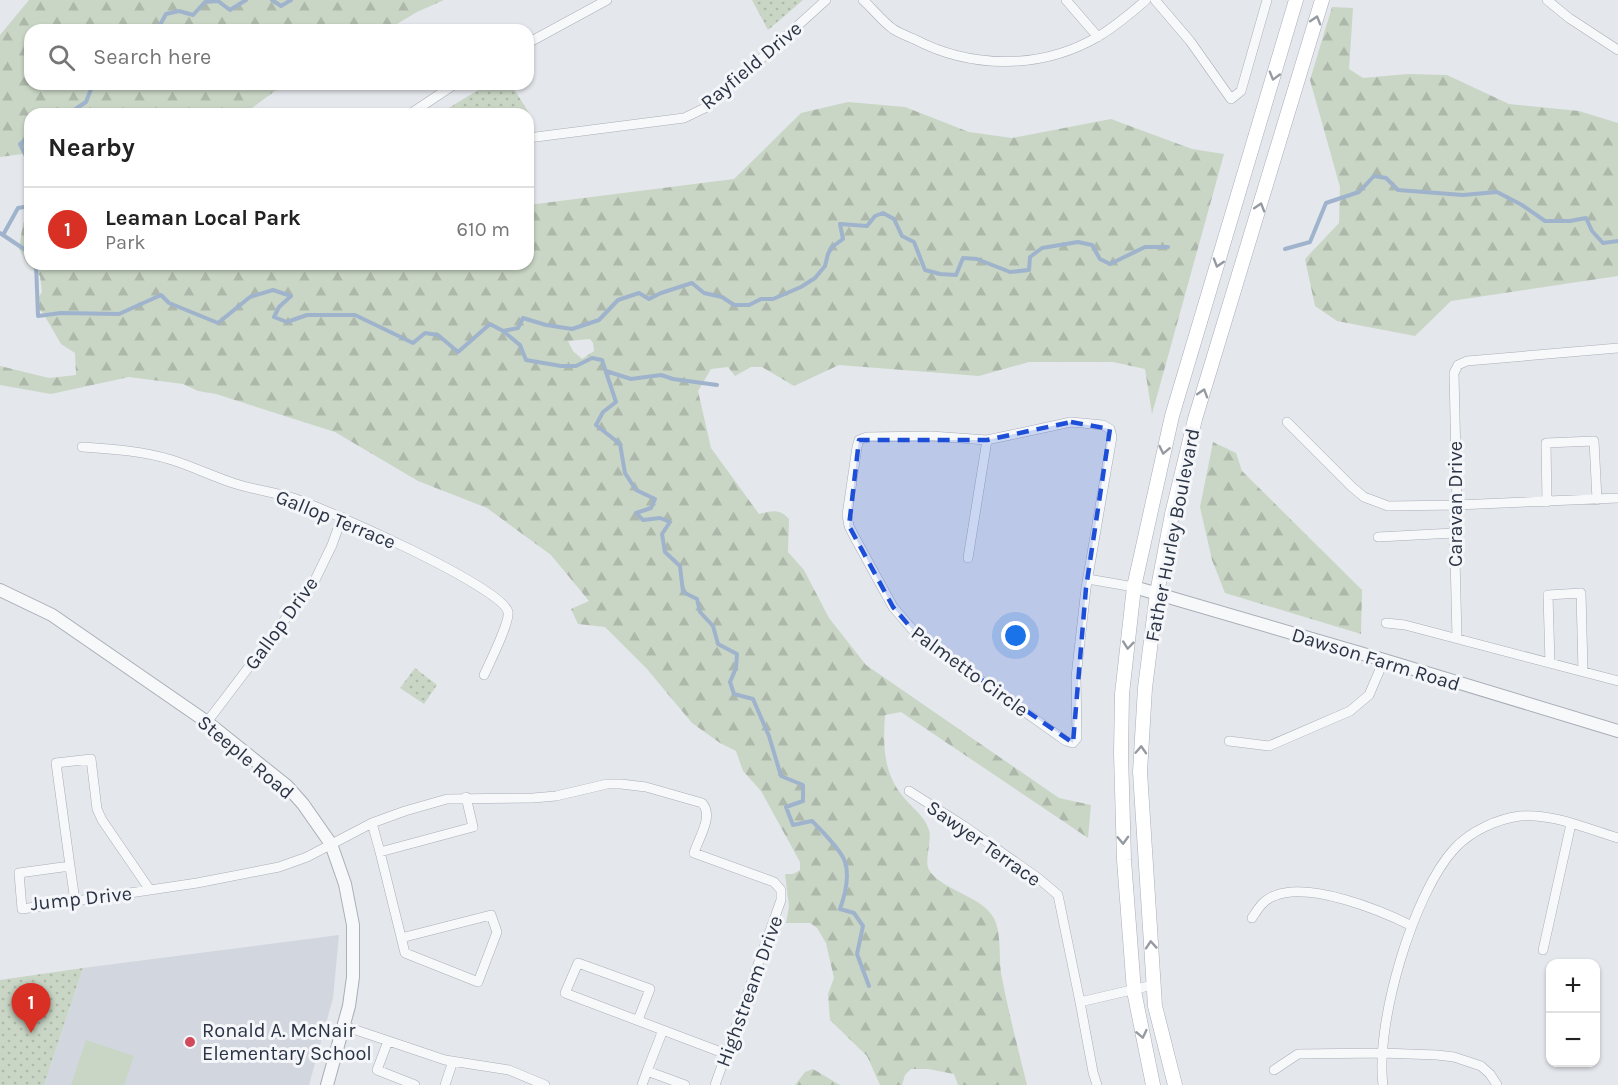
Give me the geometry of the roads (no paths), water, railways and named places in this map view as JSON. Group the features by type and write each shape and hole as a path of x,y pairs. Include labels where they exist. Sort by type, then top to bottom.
{"main road":[{"name":"Father Hurley Boulevard","path":"1153,1085 1134,991 1124,860 1122,694 1134,587 1172,416 1296,0"},
{"name":"Father Hurley Boulevard","path":"1175,1085 1155,1006 1140,772 1145,688 1157,593 1172,514 1196,418 1322,0"}],"street":[{"path":"534,40 607,0"},
{"name":"Rayfield Drive","path":"534,137 684,118 709,105 826,0"},
{"path":"863,0 894,29 925,46 983,62 1024,61 1062,53 1098,37 1146,0"},
{"path":"1066,0 1098,37"},
{"path":"1155,0 1190,41 1231,99 1242,91 1267,0"},
{"path":"1547,0 1569,18 1618,50"},
{"path":"419,108 445,90"},
{"name":"Caravan Drive","path":"1457,638 1454,533 1454,516 1457,505 1454,373 1458,365 1467,361 1618,348"},
{"name":"Palmetto Circle","path":"1071,422 1103,425 1110,429 1112,437 1088,579 1076,677 1077,738 1073,743 1066,741 918,636 893,607 849,526 847,515 859,440 867,437 931,436 987,440 1071,422"},
{"path":"1287,422 1364,497 1388,506 1618,498"},
{"path":"968,558 987,440"},
{"path":"1548,502 1546,443 1558,442 1594,441 1597,500"},
{"name":"Gallop Terrace","path":"82,447 133,450 172,460 236,484 294,498 386,537 466,580 502,603 508,611 507,621 484,675"},
{"name":"Gallop Drive","path":"207,722 315,579 332,545 342,517"},
{"path":"1378,537 1454,533"},
{"path":"1088,579 1134,587"},
{"name":"Dawson Farm Road","path":"1134,587 1618,731"},
{"name":"Steeple Road","path":"0,590 52,615 207,722 287,786 303,804 331,844 345,884 353,925 353,978 344,1026 327,1085"},
{"path":"1550,663 1548,595 1581,593 1583,671"},
{"path":"1386,623 1405,625 1618,681"},
{"path":"1229,741 1269,746 1350,711 1369,695 1384,660"},
{"name":"Jump Drive","path":"150,890 102,820 97,808 91,759 56,763 70,866 19,873 22,909 150,890 279,867 307,857 331,844"},
{"name":"Highstream Drive","path":"331,844 372,823 433,802 466,797 533,798 556,796 607,784 621,784 646,787 702,802 707,808 708,815 694,853 774,882 781,890 781,900 715,1085"},
{"name":"Sawyer Terrace","path":"909,791 964,826 1038,878 1058,895 1097,1085"},
{"path":"380,852 473,827 466,797"},
{"path":"1383,1085 1382,1053 1391,995 1412,926 1442,864 1457,846 1473,833 1496,822 1520,816 1548,817 1618,838"},
{"path":"372,823 380,852 401,938 405,953 478,982 497,932 491,915 401,938"},
{"path":"1543,950 1571,824"},
{"path":"70,866 75,901"},
{"path":"1252,918 1263,902 1274,896 1299,892 1350,900 1412,926"},
{"path":"638,1020 650,988 578,963 566,993 726,1054"},
{"path":"1080,1002 1153,985"},
{"path":"344,1026 453,1061 509,1070 545,1085"},
{"path":"642,1085 663,1030"},
{"path":"388,1041 377,1070 415,1085"},
{"path":"1274,1070 1298,1054 1382,1053 1455,1057 1481,1066 1497,1085"},
{"path":"445,1085 453,1061"},
{"path":"647,1071 685,1085"}],"waterway":[{"path":"161,24 166,14 179,11 193,15 205,2 218,1 230,10 246,0"},
{"path":"272,0 281,6 291,0"},
{"path":"77,108 86,102 91,90"},
{"path":"24,141 20,144 24,152"},
{"path":"1285,249 1310,242 1326,203 1359,192 1374,176 1386,178 1398,190 1463,195 1497,192 1522,205 1545,221 1570,221 1586,218 1592,231 1603,243 1618,241"},
{"path":"3,235 18,208 24,207"},
{"path":"36,270 38,316 61,313 119,314 161,295 169,303 218,323 250,297 273,290 291,296 279,307 274,317 287,322 307,315 355,315 413,343 425,333 438,335 458,352 490,324 503,331 518,328 523,318 572,329 599,320 618,300 639,293 649,299 692,283 704,293 722,297 734,305 749,305 761,299 773,299 815,278 825,266 832,247 843,239 840,224 867,226 875,216 883,213 894,219 902,236 914,242 925,270 940,274 956,275 963,258 977,259 1010,272 1029,270 1030,257 1042,248 1078,242 1092,245 1100,259 1110,264 1145,247 1168,247"},
{"path":"0,233 24,249"},
{"path":"503,331 520,345 526,360 561,366 576,366 592,358 602,360 616,402 603,412 596,425 620,444 625,473 636,490 655,499 651,508 636,513 643,520 660,518 670,522 662,534 665,552 680,566 683,592 697,599 700,612 713,626 718,644 737,654 736,668 730,682 734,694 753,699 769,736 781,776 803,785 803,801 786,807 793,825 812,821 843,857 847,880 840,909 854,913 863,926 857,954 869,986"},
{"path":"606,371 631,379 661,375 673,379 717,385"}],"place":[{"name":"Leaman Local Park","path":"31,1033"},
{"name":"Ronald A. McNair Elementary School","path":"190,1042"}]}
